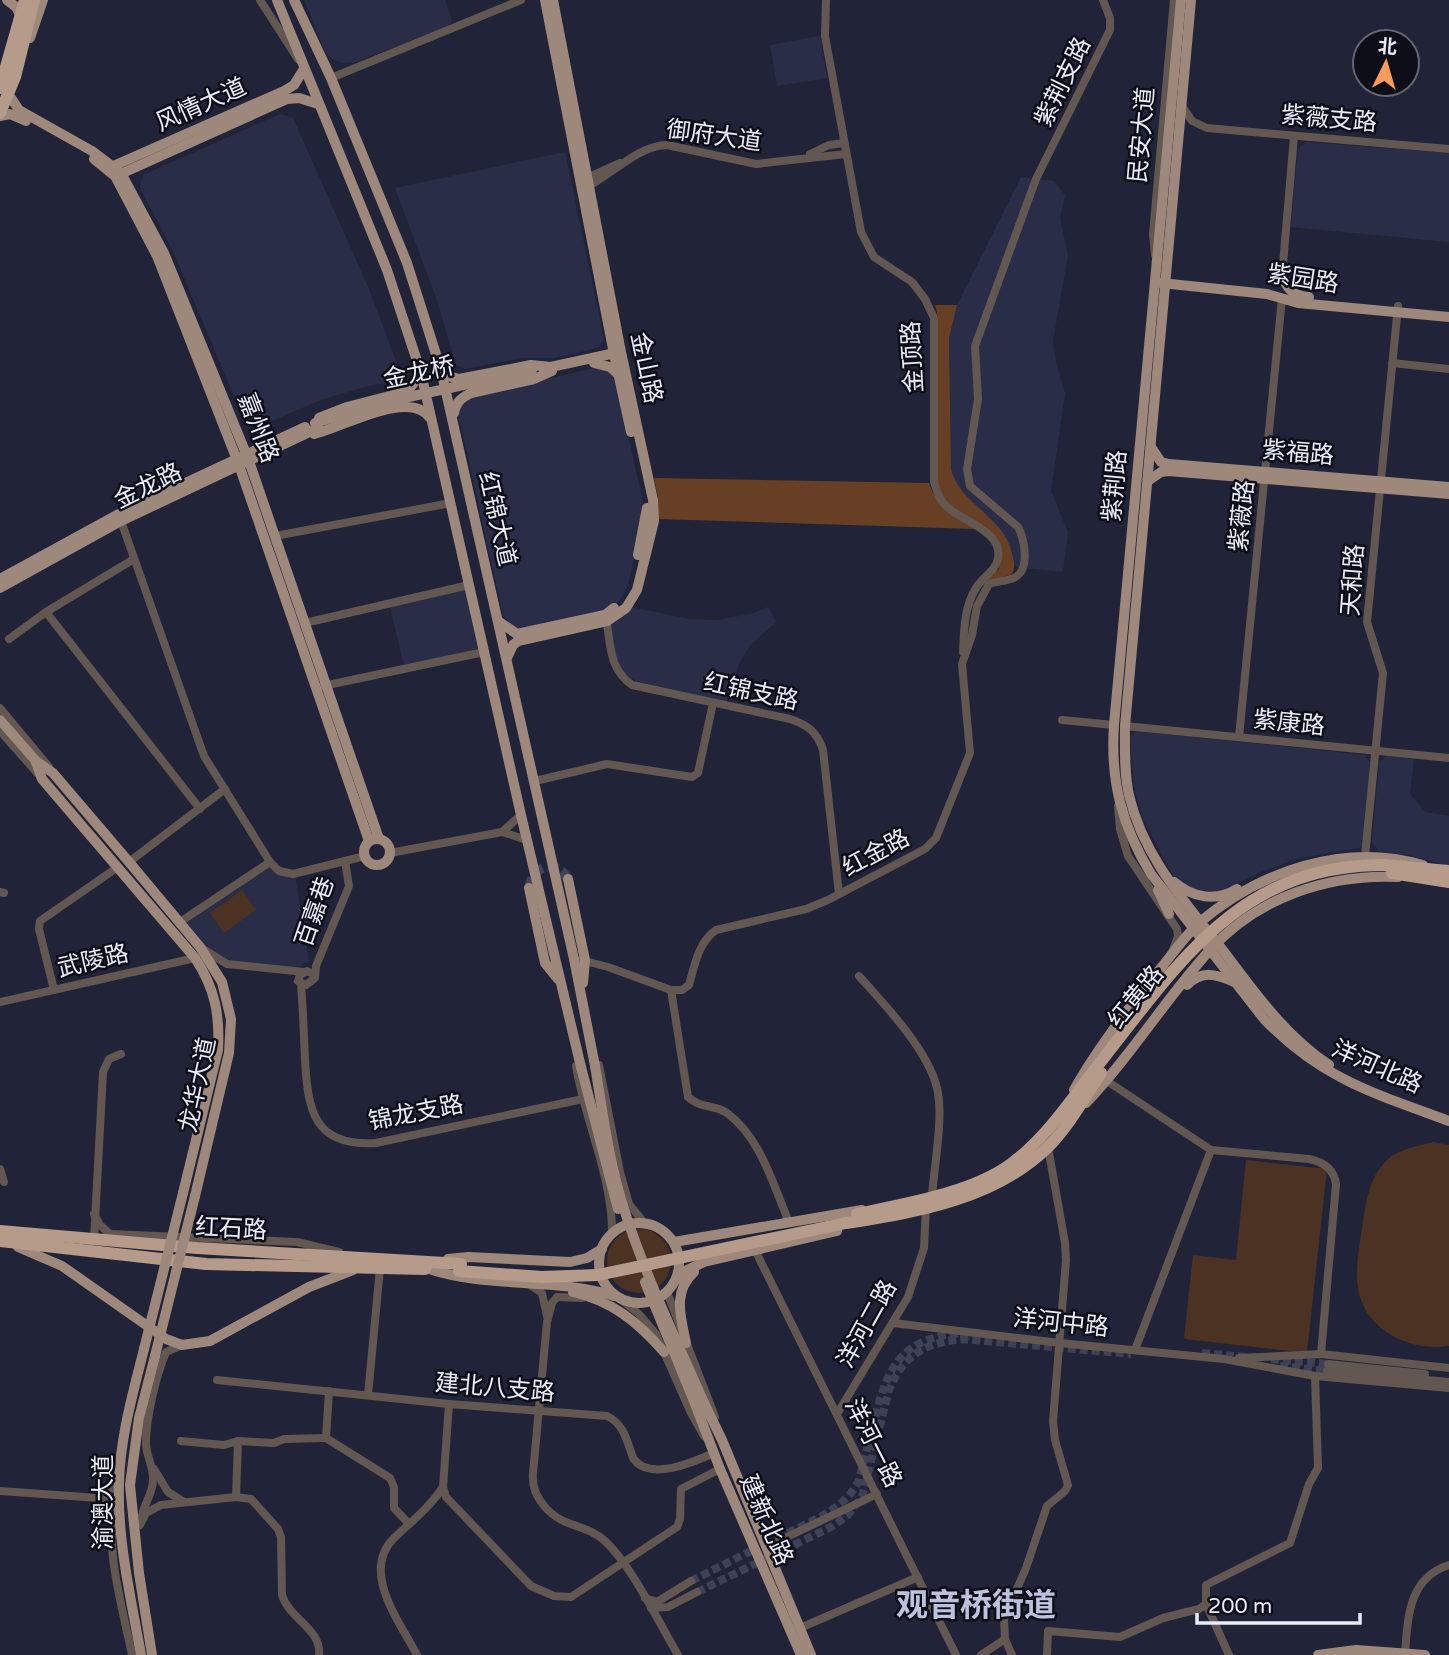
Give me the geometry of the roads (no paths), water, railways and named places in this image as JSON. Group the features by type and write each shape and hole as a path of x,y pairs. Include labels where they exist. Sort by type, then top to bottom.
{"highway":[{"path":"0,115 26,0"},
{"path":"5,92 15,78 34,0"},
{"name":"红黄路","path":"929,1202 1008,1166 1033,1146 1065,1116 1101,1074 1193,959 1217,934 1240,916 1285,889 1353,872 1384,868 1444,876"},
{"name":"红黄路","path":"845,1220 929,1202 957,1199 989,1187 1011,1176 1048,1147 1065,1116"},
{"name":"红石路","path":"2,1238 94,1240 358,1262 567,1271 624,1265 845,1220"},
{"name":"红石路","path":"2,1238 206,1264 358,1262 380,1268 431,1266"}],"main road":[{"path":"6,0 16,7 21,16"},
{"path":"15,78 43,0"},
{"path":"271,0 292,40"},
{"name":"红锦大道","path":"277,0 387,270 421,373 520,815 613,1196 638,1265 699,1402"},
{"name":"红锦大道","path":"294,0 331,78 407,263 441,370 535,781 580,960 587,1032 613,1167 624,1208 699,1402"},
{"name":"金山路","path":"545,0 618,355 653,500 654,521 637,590 626,608 606,618"},
{"name":"金山路","path":"554,0 618,355 618,374 647,500 647,519 631,587 621,603 606,618"},
{"name":"紫荆路","path":"1155,871 1128,794 1125,726 1192,0"},
{"name":"紫荆路","path":"1175,1 1156,274 1112,751 1117,796 1139,853 1214,946"},
{"name":"风情大道","path":"115,171 284,91 294,85 303,67"},
{"path":"5,92 19,110 115,171"},
{"name":"风情大道","path":"115,171 287,99 308,99 318,104"},
{"name":"嘉州路","path":"0,115 16,116 115,171 164,253 275,536 304,623 321,687"},
{"path":"1156,274 1165,285"},
{"path":"1267,294 1278,285 1282,275"},
{"name":"紫园路","path":"1282,275 1290,292 1298,296 1449,317"},
{"name":"紫园路","path":"1165,285 1267,294 1298,303 1449,310"},
{"path":"441,370 448,376 459,379 531,365 552,369 594,363 618,355"},
{"path":"453,417 456,405 462,397 471,393 534,379 552,369 618,355"},
{"path":"594,363 610,367 618,374"},
{"name":"金龙桥","path":"317,426 381,403 552,369"},
{"path":"295,435 314,419 401,393 410,388 421,373"},
{"path":"295,435 404,407 425,411 433,422"},
{"name":"金龙路","path":"0,579 119,514 317,426"},
{"name":"紫福路","path":"1151,447 1161,462 1449,495"},
{"name":"嘉州路","path":"243,459 246,485 374,840"},
{"name":"金龙路","path":"0,588 121,521 220,474 243,459"},
{"name":"紫福路","path":"1148,481 1161,472 1168,471 1265,475"},
{"path":"220,474 236,475 246,485"},
{"name":"紫福路","path":"1380,485 1449,487"},
{"path":"517,637 606,618"},
{"path":"498,621 517,637"},
{"path":"507,658 517,637"},
{"name":"龙华大道","path":"0,720 36,761 53,773 180,922 222,982 231,1019 229,1053 155,1356"},
{"name":"龙华大道","path":"36,761 43,779 195,958 213,990 219,1028 214,1069 144,1349"},
{"path":"374,840 388,845 390,853 386,861 370,863 365,856 365,848 374,840"},
{"path":"1155,871 1184,890 1201,896 1217,897 1301,861 1323,856 1354,857"},
{"path":"1065,1116 1105,1042 1170,957 1196,926 1253,886 1280,872 1326,861 1365,856 1404,859 1444,876"},
{"path":"1155,871 1169,914"},
{"path":"1153,1021 1214,946 1266,906 1312,886 1364,877 1444,876"},
{"path":"568,879 580,960"},
{"path":"529,888 545,963 560,981"},
{"name":"洋河北路","path":"1214,946 1238,985 1264,1019 1283,1038 1319,1066 1353,1085 1449,1121"},
{"name":"洋河北路","path":"1214,946 1287,1031 1323,1061 1356,1080 1449,1114"},
{"path":"1101,1074 1199,975 1215,975 1238,985"},
{"path":"674,1242 842,1212 888,1212"},
{"path":"431,1266 457,1278 592,1289 629,1302 643,1303 656,1300 694,1266 888,1212"},
{"path":"431,1266 468,1257 570,1262 587,1258 602,1249 612,1234 622,1227 637,1223 653,1226 674,1242 680,1263 676,1281"},
{"path":"2,1238 62,1266 166,1339 182,1345"},
{"path":"602,1249 600,1271 604,1284 618,1298"},
{"path":"686,1343 679,1310 682,1288 694,1272 732,1255"},
{"name":"红石路","path":"182,1345 210,1341 358,1262"},
{"path":"549,1286 578,1293 624,1314 643,1328 664,1352"},
{"name":"渝澳大道","path":"141,1655 124,1559 119,1483 128,1415 144,1349"},
{"name":"渝澳大道","path":"152,1655 130,1485 139,1418 155,1356"},
{"name":"建新北路","path":"699,1402 722,1440 811,1655"},
{"name":"建新北路","path":"699,1402 720,1469 801,1655"},
{"path":"1319,1655 1356,1650 1424,1655"}],"street":[{"name":"红锦大道","path":"260,0 303,67"},
{"path":"331,78 522,0"},
{"name":"金顶路","path":"826,0 825,36 862,232 874,257 912,282 926,299 934,318 934,482 938,495 947,507 989,534 999,556 993,570 974,591 967,609 962,664"},
{"name":"紫荆支路","path":"1024,568 1023,536 1018,527 970,486 967,470 978,399 975,346 1036,179 1110,30 1110,18 1103,0"},
{"name":"紫薇支路","path":"1182,106 1192,121 1207,128 1449,149"},
{"path":"1282,275 1294,136"},
{"name":"御府大道","path":"588,182 657,143 756,161 809,154 829,145 844,143"},
{"name":"御府大道","path":"588,182 611,174 657,145 756,164 846,154"},
{"name":"紫薇路","path":"1239,737 1283,298"},
{"name":"天和路","path":"1365,856 1383,673 1367,622 1397,309"},
{"path":"1392,363 1449,369"},
{"path":"275,536 451,503"},
{"path":"121,521 201,749 270,862 279,871 293,874 365,856"},
{"path":"9,639 46,612 134,559"},
{"name":"红金路","path":"671,990 682,990 689,985 701,946 707,936 716,930 806,909 925,849 936,838 970,753 962,664 972,635 977,606 989,584 1017,576 1024,568"},
{"path":"304,623 469,585"},
{"path":"46,612 200,808"},
{"name":"红锦支路","path":"606,618 615,667 621,677 632,685 805,724 818,736 823,750 839,894"},
{"path":"321,687 484,652"},
{"path":"535,781 607,764 692,777 698,773 713,703"},
{"path":"0,708 53,773"},
{"path":"1062,720 1114,725"},
{"name":"紫康路","path":"1125,726 1449,758"},
{"path":"0,731 43,779"},
{"path":"129,862 226,789"},
{"path":"1117,796 1120,829 1128,856 1177,929 1178,936 1170,957"},
{"path":"502,832 520,815"},
{"path":"390,853 502,832 527,840"},
{"name":"百嘉巷","path":"301,984 298,978 312,965 344,890 346,881 343,861"},
{"name":"百嘉巷","path":"315,975 316,966 349,886 343,861"},
{"path":"180,922 270,862"},
{"path":"54,990 38,929 40,922 118,867"},
{"path":"200,947 228,964 310,971 315,975 312,982 301,984"},
{"name":"武陵路","path":"0,1002 195,958"},
{"path":"580,960 671,990 688,1097 697,1106 723,1110 742,1124 756,1144 789,1222"},
{"name":"洋河二路","path":"837,1414 908,1297 924,1248 939,1108 937,1087 904,1028 859,976"},
{"name":"锦龙支路","path":"301,984 310,1108 320,1126 338,1139 376,1143 583,1099"},
{"path":"570,1025 583,1099 612,1211 612,1234"},
{"path":"587,1032 600,1069 620,1172 629,1203 646,1224"},
{"path":"121,1054 108,1059 103,1072 94,1240 110,1234 297,1242 358,1262"},
{"path":"1101,1074 1211,1150 1317,1161 1332,1171 1336,1184 1321,1354"},
{"path":"1012,1655 1005,1639 1004,1619 1026,1568 1047,1506 1065,1492 1068,1485 1055,1440 1053,1421 1066,1260 1065,1242 1048,1147"},
{"path":"1135,1350 1211,1150"},
{"path":"0,1169 4,1182"},
{"path":"94,1214 100,1225 110,1234"},
{"name":"洋河一路","path":"755,1250 956,1655"},
{"path":"368,1395 380,1268"},
{"path":"530,1284 542,1293 547,1322"},
{"path":"667,1292 722,1440"},
{"path":"605,1304 580,1298 557,1297 552,1303 547,1322 532,1482 537,1498 560,1521 590,1531 606,1541 623,1563 678,1655"},
{"path":"618,1298 639,1314 656,1334 690,1411 713,1450"},
{"name":"洋河中路","path":"893,1323 1224,1359 1315,1376 1449,1388"},
{"path":"138,1558 143,1510 153,1484 152,1466 146,1445 147,1424 161,1362 166,1352 182,1345"},
{"name":"洋河中路","path":"1224,1359 1321,1354 1449,1368"},
{"path":"1327,1367 1449,1379"},
{"path":"1229,1655 1206,1604 1206,1585 1290,1543 1318,1468 1315,1376"},
{"name":"建北八支路","path":"217,1380 449,1404 607,1416 615,1420 622,1429 635,1463 645,1468 682,1467 713,1450"},
{"path":"326,1437 329,1391"},
{"path":"449,1404 443,1487 446,1497 531,1586 554,1596 571,1597 677,1527 683,1486 720,1469"},
{"path":"181,1441 224,1445 238,1441 274,1443 284,1439 326,1437 390,1478 394,1487 394,1508 409,1524"},
{"path":"236,1497 238,1441"},
{"path":"152,1466 168,1492 184,1502"},
{"path":"99,1498 119,1483"},
{"path":"417,1655 383,1588 380,1566 391,1541 432,1502 443,1487"},
{"path":"0,1491 99,1498 120,1511 113,1525 113,1539 116,1571 132,1655"},
{"path":"766,1547 877,1494"},
{"path":"140,1525 146,1513 155,1507 236,1497 251,1499 278,1529 282,1545 284,1603 316,1638 319,1655"},
{"path":"432,1502 439,1500 452,1503"},
{"path":"1405,1653 1409,1609 1414,1596 1422,1582 1449,1565"},
{"path":"800,1628 918,1577"},
{"path":"644,1597 657,1602 691,1581"},
{"path":"650,1608 668,1607 697,1592"},
{"path":"1047,1655 1048,1632 1120,1637 1163,1618 1199,1609 1206,1604"},
{"path":"668,1607 665,1622 668,1637"},
{"path":"981,1655 1005,1639"}],"tunnel":[{"path":"529,888 535,874 545,867 557,869 568,879"},
{"path":"777,1538 824,1515 853,1491 859,1480 880,1399 900,1358 924,1341 959,1333"},
{"path":"697,1592 831,1527 847,1516 862,1497 889,1390 902,1367 917,1352 963,1339 1131,1354"},
{"path":"1202,1353 1245,1357"},
{"path":"1271,1359 1328,1364"},
{"path":"1280,1366 1327,1371"},
{"path":"691,1581 759,1547"}],"district":[{"name":"观音桥街道","path":"976,1606"}]}
